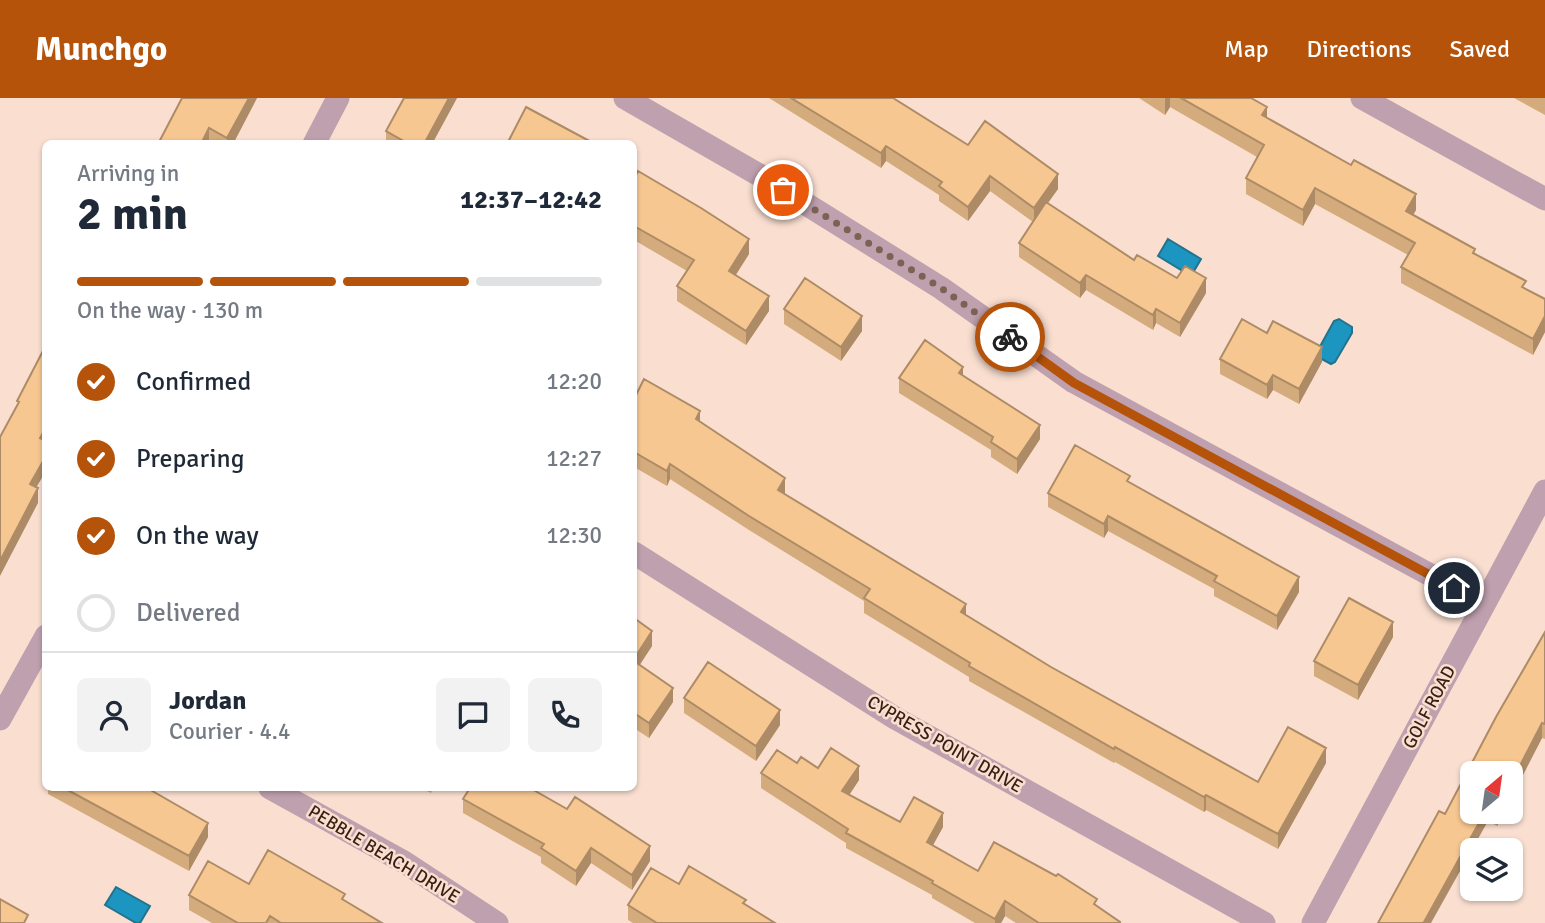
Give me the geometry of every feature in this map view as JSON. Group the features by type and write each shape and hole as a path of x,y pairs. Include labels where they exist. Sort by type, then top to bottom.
{"street":[{"path":"316,140 338,98"},
{"path":"625,98 761,176 941,288 1074,383 1483,604"},
{"path":"1362,98 1545,199"},
{"name":"GOLF ROAD","path":"1313,923 1545,491"},
{"name":"CYPRESS POINT DRIVE","path":"637,554 895,718 1264,923"},
{"path":"0,719 40,660"},
{"name":"PEBBLE BEACH DRIVE","path":"275,791 404,862 497,923"}],"water":[{"path":"1168,239 1201,259 1191,276 1158,256"},
{"path":"1339,319 1352,327 1352,333 1335,362 1331,364 1318,357 1317,352 1334,321"},
{"path":"116,887 150,906 140,923 105,905"}],"building":[{"path":"182,98 249,98 227,138 209,128 203,140 160,140"},
{"path":"404,98 449,98 426,140 402,140 386,131"},
{"path":"791,98 893,98 968,145 985,121 1058,174 1034,208 990,176 968,207 939,186 942,182 886,146 881,153"},
{"path":"1181,98 1251,98 1267,107 1262,115 1351,165 1354,160 1416,194 1406,211 1475,249 1473,253 1526,281 1522,287 1545,299 1545,316 1533,339 1401,267 1415,243 1315,188 1303,210 1246,178 1264,145"},
{"path":"526,107 588,140 509,140"},
{"path":"638,171 701,208 749,239 729,271 769,296 746,331 677,286 694,260 637,228"},
{"path":"1046,202 1134,260 1137,255 1177,278 1185,266 1206,278 1180,323 1156,309 1153,315 1086,275 1080,283 1019,243"},
{"path":"805,278 862,316 841,347 784,309"},
{"path":"1242,319 1267,333 1273,321 1322,347 1299,389 1273,375 1267,385 1220,359"},
{"path":"925,340 963,367 959,373 1040,425 1017,459 991,442 993,437 899,378"},
{"path":"42,353 42,463 30,484 38,488 0,561 0,437 19,402 17,401"},
{"path":"644,379 700,411 696,419 785,478 778,490 966,604 961,612 1051,667 1258,782 1288,727 1326,748 1278,834 1206,795 1204,797 1115,747 1114,749 969,666 970,663 864,598 870,589 749,516 670,464 667,471 637,454 637,393"},
{"path":"1075,445 1130,476 1127,481 1299,577 1277,616 1214,581 1217,576 1108,516 1104,524 1048,493"},
{"path":"1349,598 1393,622 1358,685 1314,661"},
{"path":"637,620 652,631 637,654"},
{"path":"1545,632 1545,724 1542,723 1522,761 1473,761"},
{"path":"708,662 780,710 756,746 684,698"},
{"path":"637,663 673,688 649,723 637,715"},
{"path":"831,748 859,766 842,791 900,822 914,797 943,813 927,842 978,871 994,842 1056,876 1058,874 1097,899 1094,904 1120,922 1039,923 1005,901 995,919 846,833 848,829 761,773 777,750 797,763 801,757 818,768"},
{"path":"1460,785 1460,824 1478,824 1471,838 1460,838 1460,857 1424,922 1426,923 1378,923 1439,811 1445,814"},
{"path":"70,791 152,791 208,823 189,856"},
{"path":"468,791 535,791 567,809 575,797 650,846 632,875 591,848 576,871 541,848 544,844 463,799"},
{"path":"268,850 345,894 342,899 382,923 281,923 270,916 266,923 238,923 189,895 208,861 249,884"},
{"path":"689,866 746,900 743,903 775,923 657,923 628,905 651,868 679,884"},
{"path":"0,899 28,915 24,923 0,923"}],"way so far":[{"path":"783,190 941,288 1010,337"}],"route":[{"path":"1010,337 1074,383 1454,588"}]}
